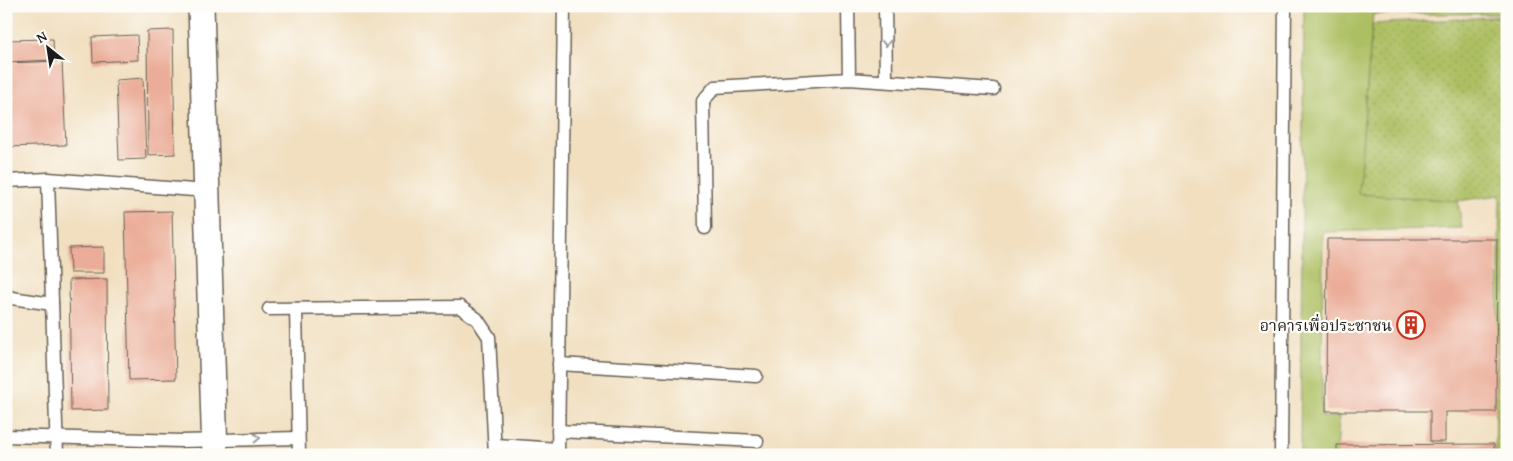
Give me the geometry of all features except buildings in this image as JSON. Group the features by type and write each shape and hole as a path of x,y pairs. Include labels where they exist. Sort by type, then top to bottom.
{"street":[{"path":"201,6 215,447"}],"lane":[{"path":"269,309 460,307 477,319 489,337 496,450 558,452 564,6"},
{"path":"848,6 849,79"},
{"path":"885,6 886,81"},
{"path":"1281,455 1285,6"},
{"path":"705,228 703,101 714,87 849,79 994,88"},
{"path":"6,181 48,179 207,190"},
{"path":"48,179 57,455"},
{"path":"6,296 52,304"},
{"path":"296,309 299,455"},
{"path":"559,364 756,376"},
{"path":"558,431 757,441"},
{"path":"6,436 57,439 182,441 215,447 298,438"}],"green space":[{"path":"1304,6 1507,6 1507,14 1373,14 1358,194 1458,201 1462,228 1323,232 1322,417 1339,417 1337,455 1300,455"},
{"path":"1507,16 1507,455 1495,455 1500,195 1458,201 1358,194 1372,24"}],"place":[{"name":"อาคารเพื่อประชาชน","path":"1411,325"}]}
